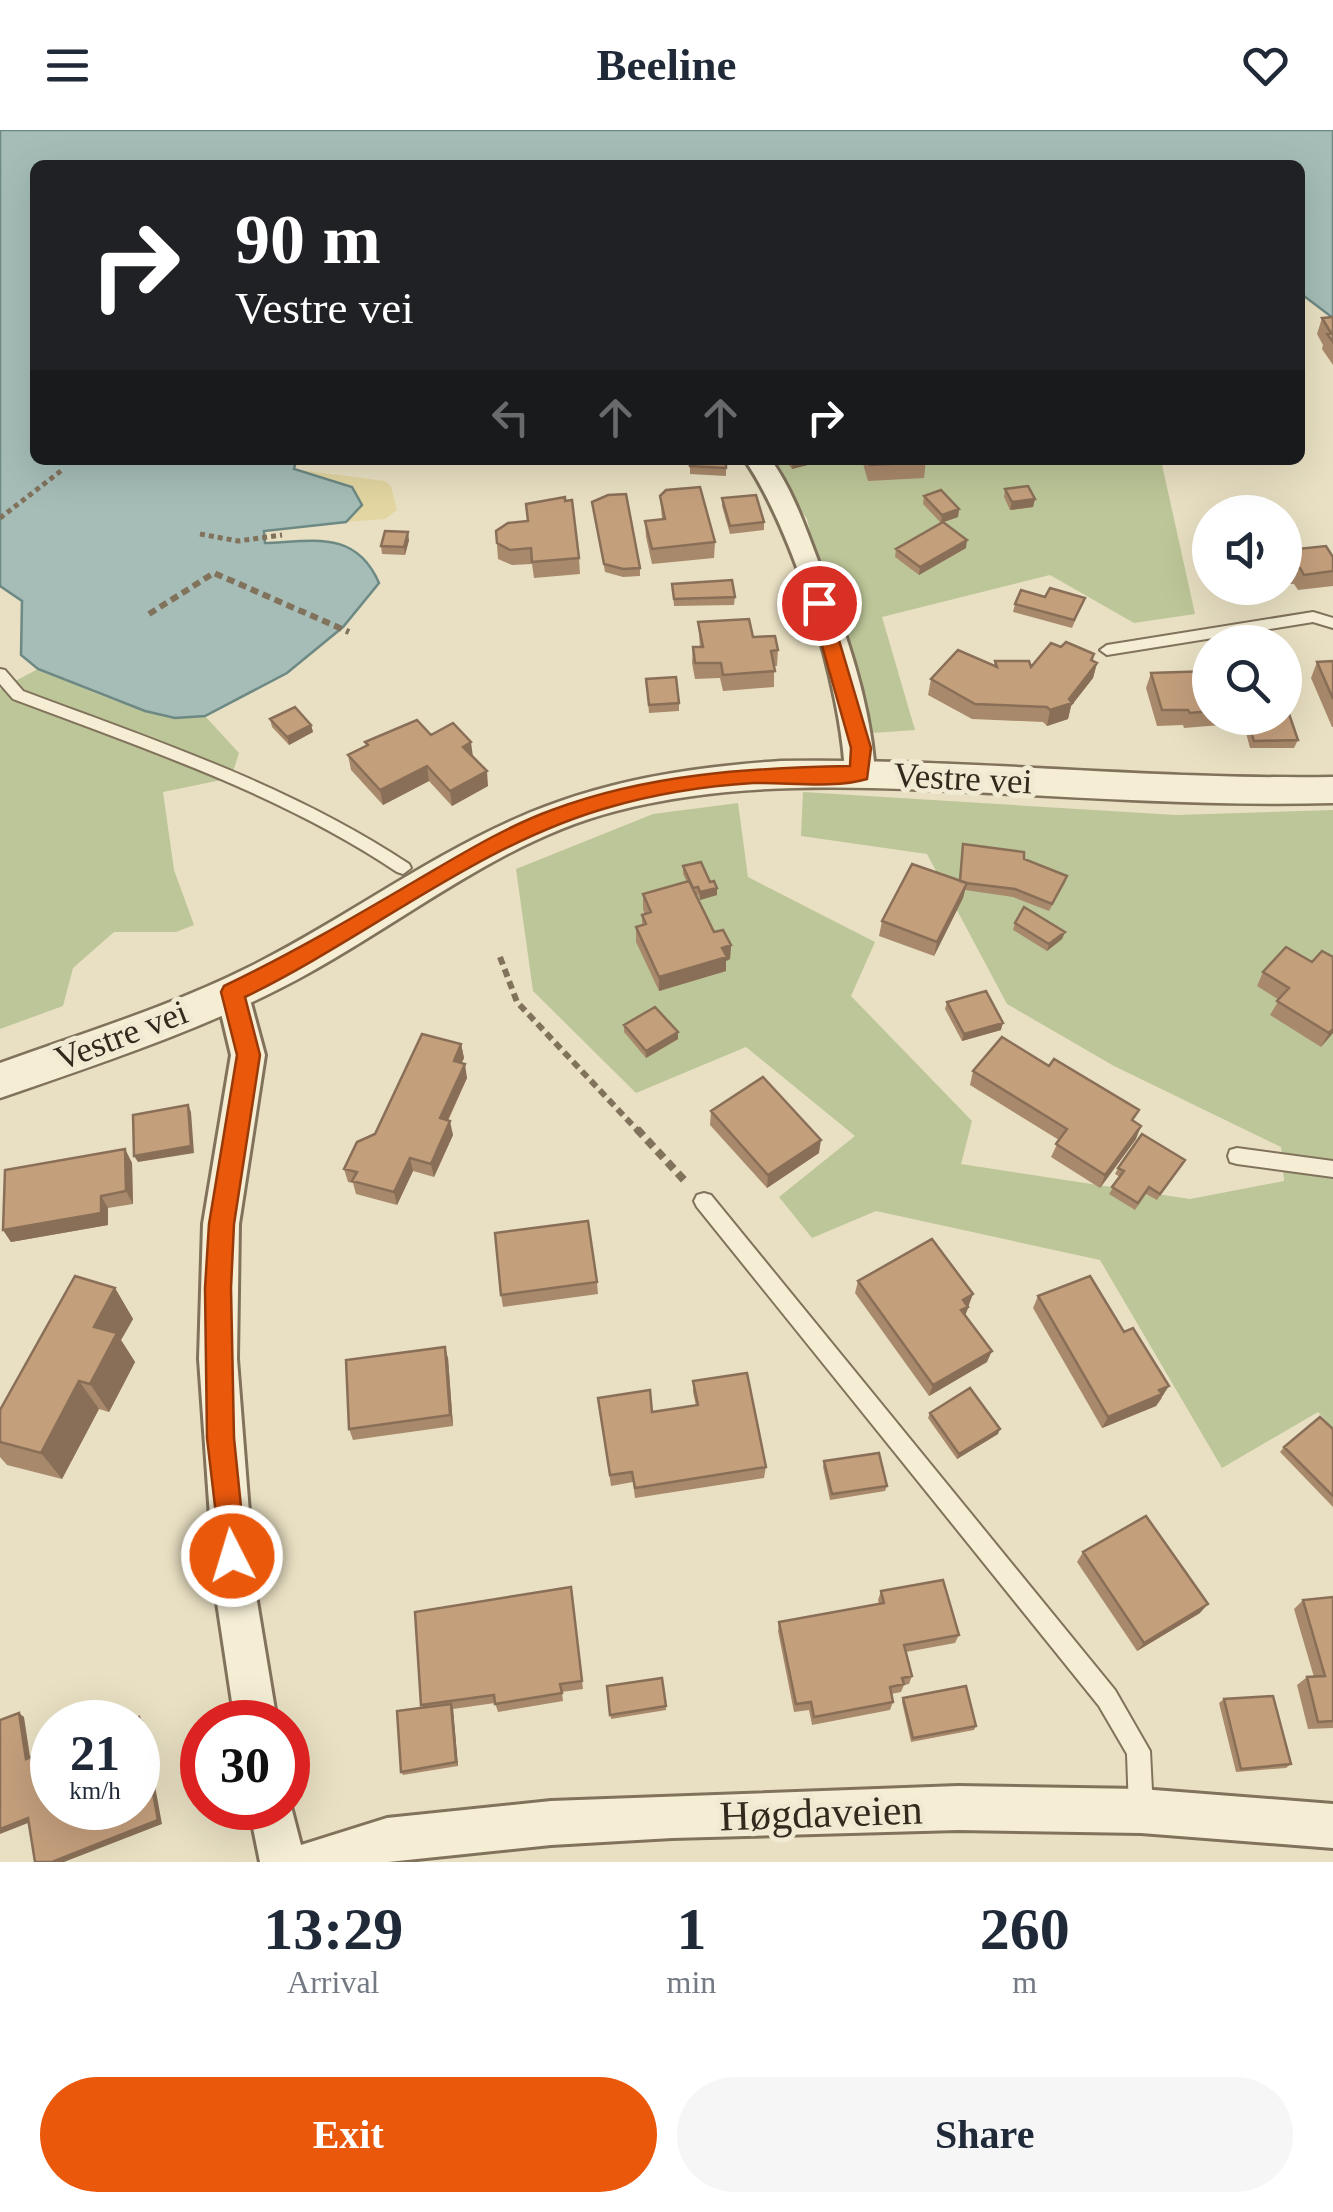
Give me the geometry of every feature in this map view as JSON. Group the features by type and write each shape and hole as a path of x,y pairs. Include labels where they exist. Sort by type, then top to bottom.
{"street":[{"path":"762,465 773,481 829,632 861,748 860,774"},
{"name":"Vestre vei","path":"0,1081 232,992 308,955 475,856 556,816 611,798 750,776 860,774 1203,789 1333,790"},
{"path":"232,992 248,1055 222,1224 218,1359 234,1588 252,1700"},
{"name":"Høgdaveien","path":"312,1862 387,1840 551,1823 958,1808 1142,1810 1333,1826"},
{"path":"275,1830 282,1862"}],"lane":[{"path":"1107,650 1313,617 1333,622"},
{"path":"0,674 18,694 231,778 339,826 403,868"},
{"path":"1236,1156 1333,1168"},
{"path":"704,1200 1107,1698 1138,1750 1142,1810"}],"path":[{"path":"0,518 62,470"},
{"path":"200,534 238,541 282,534"},
{"path":"149,614 214,573 348,632"},
{"path":"500,956 517,1002 704,1200"}],"green space":[{"path":"769,465 1162,465 1195,614 1134,623 1050,575 882,617 915,730 858,734 807,519"},
{"path":"38,669 140,709 205,716 239,753 231,778 163,792 174,870 194,925 176,932 114,932 73,968 63,1006 0,1029 0,689"},
{"path":"803,792 1176,815 1333,810 1333,1428 1318,1412 1222,1468 1100,1260 876,1211 812,1238 779,1197 855,1136 746,1047 636,1093 533,991 516,869 653,814 738,803 748,877 875,942 851,996 972,1121 961,1164 1190,1199 1284,1181 1281,1147 1114,1066 1007,1004 927,854 801,836"}],"sand":[{"path":"293,469 385,481 391,486 397,510 385,519 346,522 361,505"}],"water":[{"path":"0,130 1333,130 1333,318 1305,297 1305,160 30,160 30,465 295,465 294,469 352,487 362,505 346,522 264,531 265,543 332,542 358,554 379,583 343,627 287,673 205,716 175,718 145,711 38,669 21,655 22,601 0,586"}],"building":[{"path":"1333,317 1333,342 1322,318"},
{"path":"726,465 726,468 690,466"},
{"path":"1028,486 1035,499 1012,502 1005,489"},
{"path":"700,487 715,542 652,549 645,521 665,519 660,496 666,490"},
{"path":"941,490 959,509 942,515 924,496"},
{"path":"626,494 640,568 604,564 592,502 608,495"},
{"path":"756,495 764,522 730,526 722,498"},
{"path":"565,497 565,501 572,500 579,558 532,562 531,548 510,550 497,543 496,531 508,523 528,521 526,504"},
{"path":"943,522 967,540 920,567 896,549"},
{"path":"385,531 408,532 404,547 381,546"},
{"path":"1326,546 1333,557 1333,571 1304,575 1302,549"},
{"path":"732,580 735,597 674,599 672,584"},
{"path":"1050,588 1085,598 1074,620 1015,604 1021,590 1045,597"},
{"path":"749,619 753,637 775,636 778,650 771,651 775,671 723,675 721,663 695,663 693,647 703,647 698,622"},
{"path":"1066,642 1094,654 1091,660 1097,663 1069,699 1072,703 1050,710 975,704 931,679 958,650 997,667 995,661 1029,661 1031,667 1051,643 1061,647"},
{"path":"1333,661 1333,699 1317,662"},
{"path":"1192,672 1192,713 1162,710 1151,673"},
{"path":"676,677 679,703 649,705 646,679"},
{"path":"295,707 311,725 287,737 270,719"},
{"path":"417,720 431,735 453,723 471,742 463,747 487,771 450,791 427,766 380,790 348,755 368,745 365,742"},
{"path":"1252,735 1296,735 1298,740 1254,741"},
{"path":"963,844 1024,852 1024,859 1067,876 1052,904 1015,889 966,883 960,881"},
{"path":"701,862 717,888 700,892 698,887 693,888 683,866"},
{"path":"912,864 967,883 937,942 882,921"},
{"path":"689,881 714,932 723,930 731,945 722,948 727,957 659,977 636,927 646,924 642,915 651,912 643,894"},
{"path":"1024,907 1065,932 1049,944 1015,923"},
{"path":"1286,947 1312,962 1322,951 1333,957 1333,1029 1329,1033 1277,1001 1289,988 1263,972"},
{"path":"986,991 1003,1023 964,1034 947,1002"},
{"path":"655,1007 678,1032 646,1051 624,1025"},
{"path":"422,1034 461,1044 454,1061 465,1064 440,1118 450,1121 431,1164 410,1158 394,1192 352,1181 357,1172 344,1169 357,1142 375,1134"},
{"path":"1002,1037 1049,1066 1054,1059 1139,1110 1132,1120 1141,1126 1105,1175 1056,1144 1067,1129 973,1071"},
{"path":"763,1077 821,1140 768,1175 711,1111"},
{"path":"188,1105 191,1146 134,1156 133,1115"},
{"path":"1142,1134 1185,1160 1160,1194 1149,1187 1138,1203 1112,1187 1124,1171 1118,1168"},
{"path":"125,1149 126,1191 101,1196 101,1213 3,1230 5,1170"},
{"path":"588,1221 597,1282 501,1295 495,1233"},
{"path":"932,1239 973,1294 963,1300 968,1307 961,1310 992,1351 933,1385 858,1281"},
{"path":"75,1276 115,1288 94,1327 117,1333 90,1384 79,1381 41,1453 0,1442 0,1410"},
{"path":"1090,1276 1124,1332 1133,1328 1169,1386 1159,1390 1162,1394 1108,1417 1038,1296"},
{"path":"445,1347 450,1415 349,1429 346,1360"},
{"path":"747,1373 766,1467 635,1488 632,1472 610,1475 598,1398 650,1390 652,1412 698,1405 693,1381"},
{"path":"970,1388 1000,1429 959,1454 930,1413"},
{"path":"1320,1417 1333,1429 1333,1496 1284,1447"},
{"path":"879,1453 887,1486 832,1494 824,1461"},
{"path":"1146,1516 1208,1604 1144,1643 1083,1552"},
{"path":"943,1580 959,1635 904,1645 912,1676 902,1678 904,1684 890,1687 893,1702 814,1717 811,1702 796,1704 779,1622 884,1603 881,1591"},
{"path":"571,1587 582,1681 560,1684 562,1693 495,1704 494,1695 421,1705 415,1612"},
{"path":"1333,1597 1333,1721 1318,1722 1307,1677 1325,1676 1303,1600"},
{"path":"662,1678 666,1706 610,1715 607,1686"},
{"path":"966,1686 976,1726 913,1738 903,1698"},
{"path":"1273,1696 1291,1764 1241,1769 1224,1699"},
{"path":"451,1704 456,1762 401,1772 397,1711"},
{"path":"19,1713 26,1759 30,1758 30,1830 133,1830 52,1862 35,1862 28,1818 0,1829 0,1720"}],"route":[{"path":"232,1556 221,1438 218,1288 230,1160 248,1055 232,992 291,964 475,856 556,816 611,798 695,782 750,776 860,774 861,748 819,603"}]}
